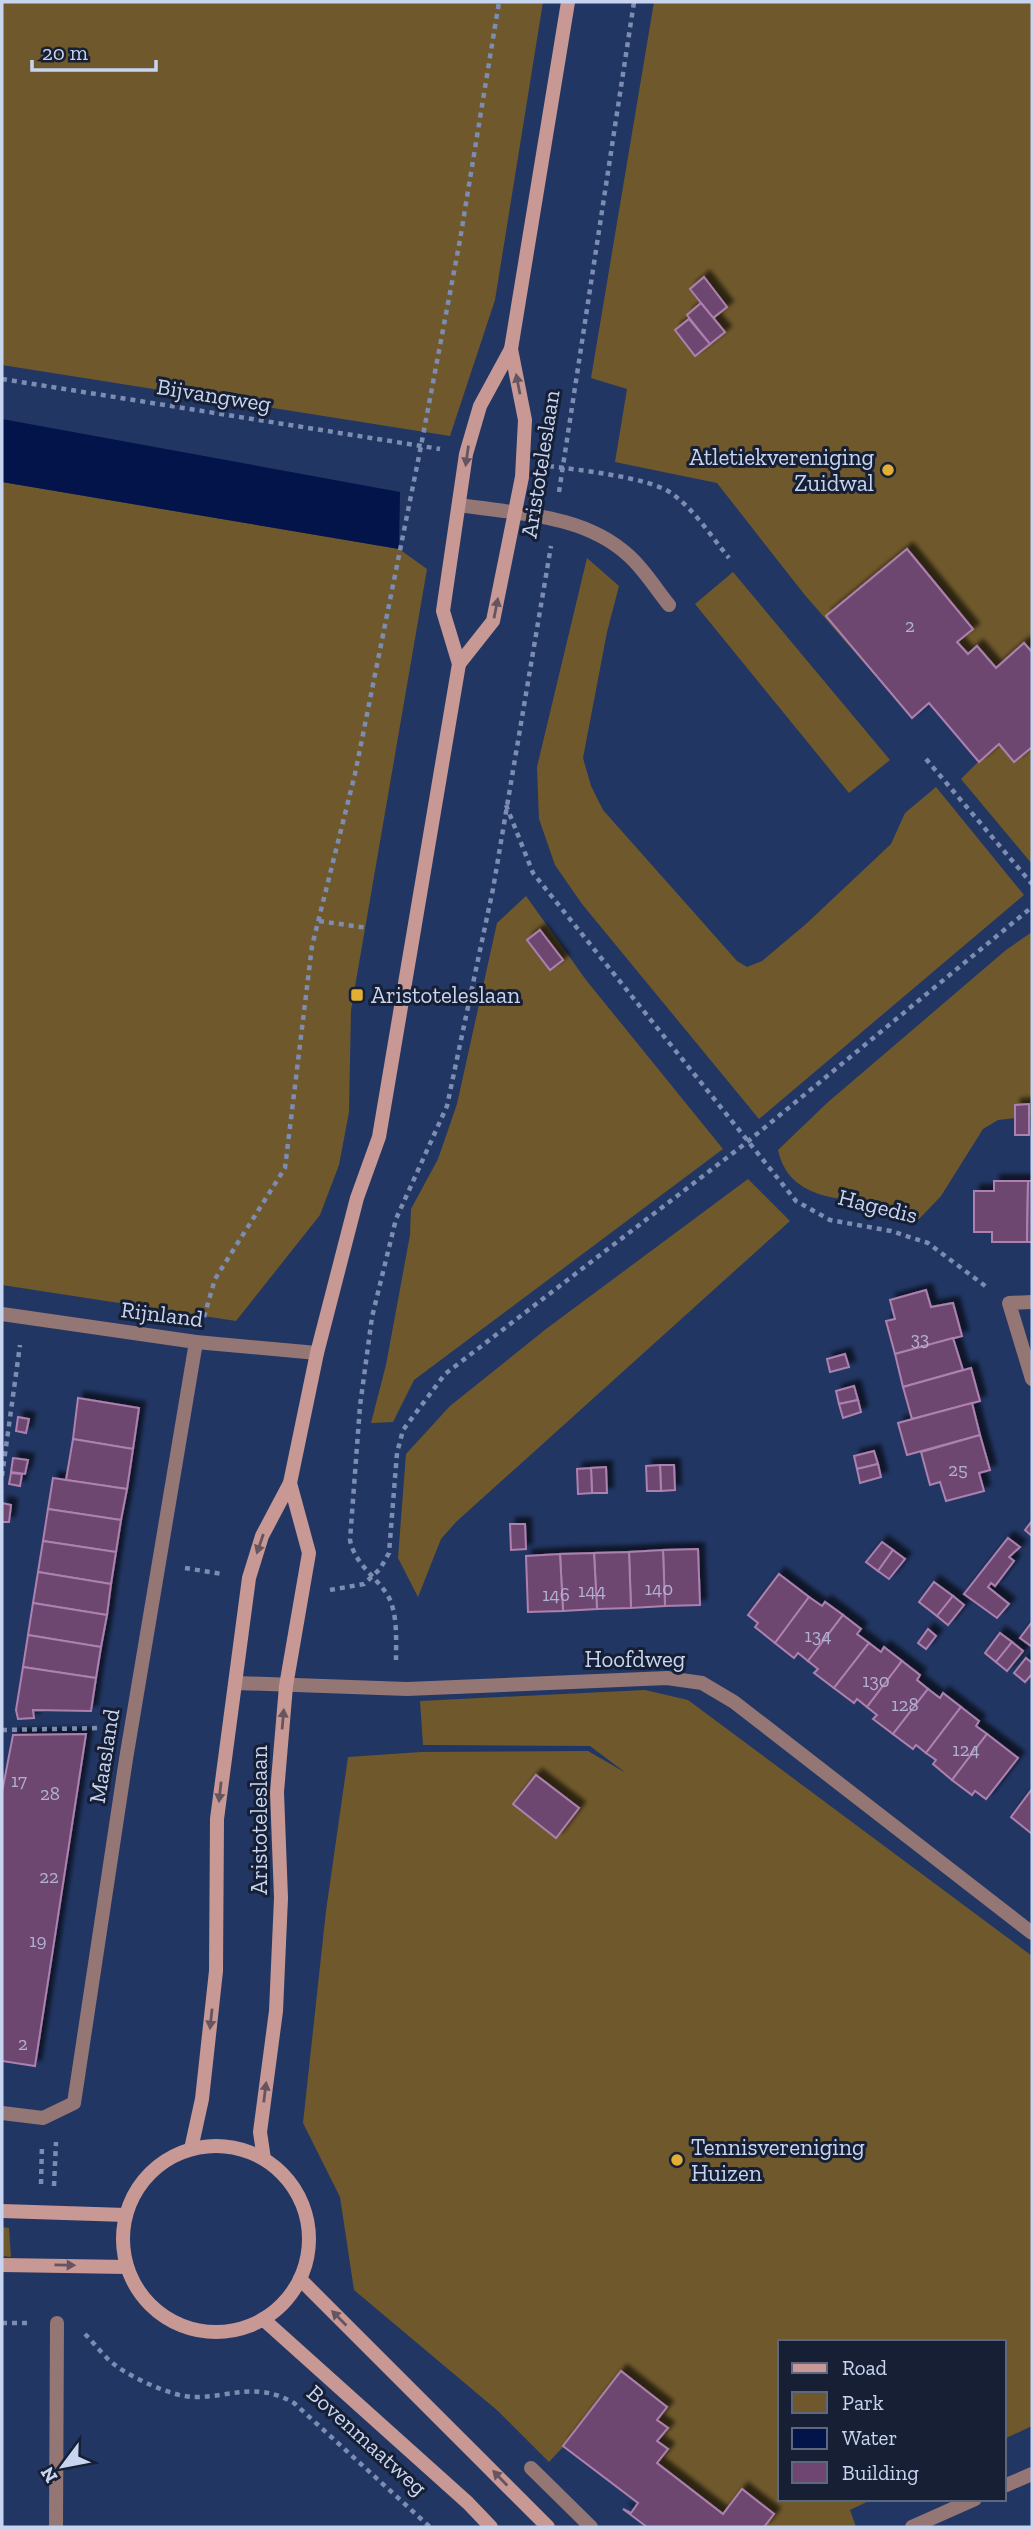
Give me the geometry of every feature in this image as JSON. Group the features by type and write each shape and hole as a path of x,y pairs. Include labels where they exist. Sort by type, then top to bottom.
{"street":[{"name":"Aristoteleslaan","path":"191,2149 202,2099 216,1971 217,1819 249,1578 262,1536 290,1483 317,1353 357,1198 379,1137 459,664 443,611 466,454 480,406 511,349 568,2"},
{"name":"Aristoteleslaan","path":"459,664 493,621 523,463 525,420 511,349"},
{"path":"460,505 555,520 592,531 630,557 669,605"},
{"path":"1032,1303 1009,1303 1032,1379"},
{"name":"Rijnland","path":"2,1314 196,1342 317,1353"},
{"name":"Maasland","path":"2,2113 43,2118 74,2103 132,1727 196,1342"},
{"name":"Aristoteleslaan","path":"264,2160 260,2132 276,2011 281,1898 277,1792 286,1686 309,1553 290,1483"},
{"name":"Hoofdweg","path":"237,1683 407,1689 653,1678 702,1683 734,1702 1032,1933"},
{"path":"229,2147 264,2160 282,2174 296,2192 305,2212 309,2235 307,2258 300,2279 285,2302 264,2319 228,2331 190,2329 163,2316 141,2294 127,2267 123,2233 126,2215 145,2179 166,2160 191,2149 229,2147"},
{"path":"2,2211 126,2215"},
{"path":"2,2265 127,2267"},
{"path":"300,2279 548,2527"},
{"name":"Bovenmaatweg","path":"264,2319 468,2502 491,2527"},
{"path":"56,2527 57,2323"},
{"path":"531,2468 591,2527"},
{"path":"1006,2485 1032,2474"},
{"path":"912,2527 970,2501"}],"path":[{"path":"196,1342 215,1279 285,1168 313,946 355,774 421,446 460,240 499,2"},
{"name":"Aristoteleslaan","path":"396,1667 393,1611 388,1595 371,1578 353,1552 350,1540 360,1406 372,1317 396,1219 447,1106 493,889 555,520 633,2"},
{"name":"Bijvangweg","path":"2,379 466,454"},
{"path":"523,463 628,479 669,492 689,509 729,558"},
{"path":"926,760 1032,884"},
{"name":"Hagedis","path":"506,804 533,873 796,1201 830,1220 891,1231 928,1243 1009,1303"},
{"path":"371,1578 389,1553 397,1453 403,1430 445,1374 747,1143 1032,907"},
{"path":"319,921 368,928"},
{"path":"2,1476 24,1318"},
{"path":"2,1730 132,1727"},
{"name":"Bovenmaatweg","path":"2,2323 75,2323 114,2365 150,2385 193,2397 245,2389 278,2394 294,2403 430,2527"}],"green space":[{"path":"2,2 543,2 495,300 450,436 2,365"},
{"name":"Atletiekvereniging Zuidwal","path":"654,2 1032,2 1032,864 961,779 978,762 930,703 912,718 804,594 717,483 615,462 627,389 591,378"},
{"path":"2,482 399,549 427,569 351,1010 349,1112 339,1165 320,1215 236,1321 2,1285"},
{"path":"587,558 619,586 607,632 583,758 591,786 603,810 737,961 747,967 762,961 806,924 891,844 905,813 936,787 1024,895 759,1119 582,904 555,865 539,819 537,767"},
{"path":"733,572 890,760 849,793 695,604"},
{"path":"526,896 586,980 723,1149 414,1380 393,1422 371,1423 386,1365 410,1235 411,1209 438,1159 457,1104 497,923"},
{"path":"1032,932 1032,1116 998,1120 983,1129 941,1196 919,1219 888,1206 822,1195 794,1180 784,1168 778,1150 827,1103 1006,950"},
{"path":"748,1179 790,1221 456,1522 441,1539 418,1597 398,1558 406,1454 450,1406 546,1329"},
{"name":"Tennisvereniging Huizen","path":"645,1690 688,1700 1032,1956 1032,2426 1006,2438 1006,2340 778,2340 778,2501 869,2501 850,2510 856,2527 647,2527 623,2509 631,2513 637,2503 564,2446 549,2462 498,2411 354,2290 340,2197 303,2123 326,1911 348,1757 421,1752 588,1751 626,1773 590,1746 423,1745 420,1701"},
{"path":"2,2227 9,2228 11,2257 2,2256"}],"water":[{"path":"2,419 400,492 399,549 2,482"}],"building":[{"path":"704,277 727,307 713,318 690,289"},
{"path":"701,303 725,332 710,344 687,315"},
{"path":"689,319 710,344 695,356 675,330"},
{"path":"907,549 973,629 957,642 968,654 977,646 996,668 1024,643 1032,652 1032,747 1014,762 999,744 979,762 929,703 912,718 826,616"},
{"path":"540,930 563,960 550,970 527,940"},
{"path":"1029,1104 1029,1135 1015,1135 1015,1105"},
{"path":"994,1181 1028,1181 1027,1242 992,1242 992,1232 974,1232 974,1191 994,1191"},
{"path":"1028,1181 1032,1181 1032,1242 1027,1242"},
{"path":"926,1290 931,1307 953,1303 962,1336 895,1354 886,1321 895,1319 890,1300"},
{"path":"953,1338 963,1370 903,1387 895,1354"},
{"path":"845,1354 849,1367 830,1372 827,1359"},
{"path":"971,1368 980,1401 912,1419 903,1387"},
{"path":"854,1386 858,1400 839,1404 836,1391"},
{"path":"78,1398 139,1408 133,1449 73,1439"},
{"path":"858,1400 861,1412 843,1418 839,1404"},
{"path":"972,1403 980,1435 907,1455 898,1423"},
{"path":"18,1417 29,1419 26,1433 16,1431"},
{"path":"980,1435 990,1470 979,1473 984,1491 946,1501 940,1482 930,1485 921,1452"},
{"path":"73,1439 133,1449 127,1489 66,1480"},
{"path":"874,1451 878,1464 857,1469 854,1456"},
{"path":"13,1458 28,1460 25,1474 11,1472"},
{"path":"878,1464 881,1477 860,1483 857,1469"},
{"path":"660,1465 674,1465 675,1490 661,1491"},
{"path":"660,1465 661,1491 647,1491 646,1466"},
{"path":"606,1467 607,1493 592,1493 591,1468"},
{"path":"591,1468 592,1493 578,1494 577,1469"},
{"path":"11,1473 22,1474 20,1486 9,1484"},
{"path":"53,1478 127,1489 121,1520 48,1509"},
{"path":"2,1503 11,1505 9,1522 2,1522"},
{"path":"48,1509 121,1520 116,1552 43,1541"},
{"path":"1032,1521 1032,1536 1025,1530"},
{"path":"510,1524 525,1524 526,1549 511,1550"},
{"path":"1008,1538 1020,1547 1009,1557 1014,1561 995,1586 991,1583 988,1587 1009,1604 997,1618 964,1594"},
{"path":"43,1541 116,1552 111,1584 38,1572"},
{"path":"882,1542 893,1550 878,1571 866,1562"},
{"path":"698,1549 700,1605 665,1606 663,1550"},
{"path":"663,1550 665,1606 631,1608 629,1552"},
{"path":"893,1550 905,1559 889,1579 878,1571"},
{"path":"629,1552 631,1608 597,1609 594,1553"},
{"path":"594,1553 597,1609 563,1611 560,1554"},
{"path":"560,1554 563,1611 528,1612 526,1556"},
{"path":"38,1572 111,1584 107,1615 33,1603"},
{"path":"779,1574 809,1597 775,1643 755,1627 758,1623 748,1615"},
{"path":"934,1582 953,1596 937,1616 919,1602"},
{"path":"953,1596 964,1605 948,1625 937,1616"},
{"path":"809,1597 822,1606 825,1602 843,1615 808,1661 798,1653 794,1658 775,1643"},
{"path":"33,1603 107,1615 101,1647 28,1635"},
{"path":"843,1615 861,1629 857,1634 869,1643 834,1688 814,1673 818,1669 808,1661"},
{"path":"1032,1622 1032,1645 1031,1646 1020,1638"},
{"path":"928,1629 936,1636 926,1649 918,1643"},
{"path":"1000,1633 1012,1642 996,1662 985,1653"},
{"path":"28,1635 101,1647 96,1678 23,1667"},
{"path":"1012,1642 1023,1651 1007,1671 996,1662"},
{"path":"869,1643 881,1652 884,1647 902,1661 867,1707 857,1699 854,1703 834,1688"},
{"path":"1026,1658 1032,1663 1032,1674 1025,1682 1014,1673"},
{"path":"902,1661 920,1675 917,1680 928,1689 893,1734 873,1719 877,1715 867,1707"},
{"path":"23,1667 96,1678 91,1711 33,1710 34,1718 18,1719 16,1710"},
{"path":"928,1689 940,1698 943,1693 961,1707 926,1753 916,1745 913,1749 893,1734"},
{"path":"961,1707 979,1721 976,1726 987,1734 952,1780 933,1764 936,1760 926,1753"},
{"path":"86,1734 35,2066 2,2061 2,1792 13,1735"},
{"path":"987,1734 1018,1758 986,1799 975,1791 972,1795 952,1780"},
{"path":"536,1775 579,1808 556,1838 513,1804"},
{"path":"1032,1789 1032,1834 1011,1817"},
{"path":"621,2371 667,2407 657,2420 668,2428 657,2441 668,2449 657,2463 723,2514 742,2489 774,2514 764,2527 647,2527 623,2509 631,2513 638,2503 563,2446"}],"place":[{"name":"Atletiekvereniging Zuidwal","path":"888,470"},
{"name":"Aristoteleslaan","path":"357,995"},
{"name":"Tennisvereniging Huizen","path":"677,2160"}]}
